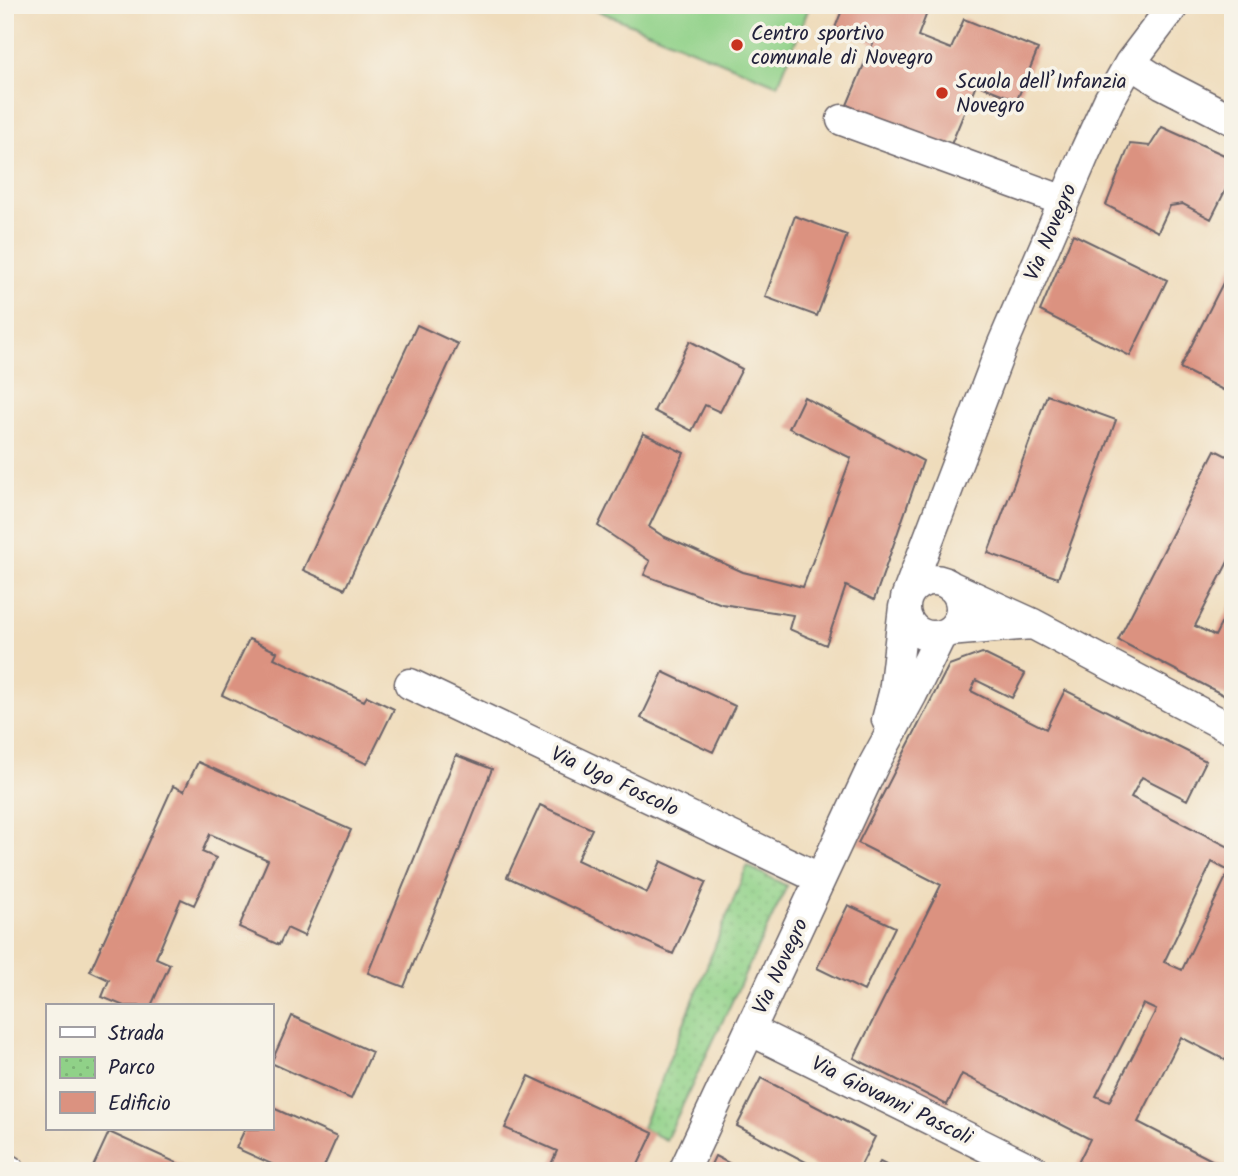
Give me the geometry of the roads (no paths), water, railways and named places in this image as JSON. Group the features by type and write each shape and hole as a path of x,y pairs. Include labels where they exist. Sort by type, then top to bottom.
{"street":[{"name":"Via Novegro","path":"875,760 894,693 905,603 1017,309 1109,100 1130,63 1174,5"},
{"path":"1130,63 1163,84 1233,120"},
{"path":"842,120 1064,201"},
{"name":"Via Novegro","path":"946,583 939,545 954,474"},
{"path":"1033,624 928,636 917,632 907,621 905,603 912,588 922,582 933,579 946,583 1033,624 1233,730"},
{"path":"945,633 958,621 961,610 959,596 946,583"},
{"name":"Via Novegro","path":"684,1171 875,760 945,633"},
{"name":"Via Ugo Foscolo","path":"410,684 819,878"},
{"name":"Via Giovanni Pascoli","path":"750,1030 1035,1171"},
{"path":"5,1168 10,1171"}],"place":[{"name":"Centro sportivo comunale di Novegro","path":"737,45"},
{"name":"Scuola dell’Infanzia Novegro","path":"942,93"}]}
